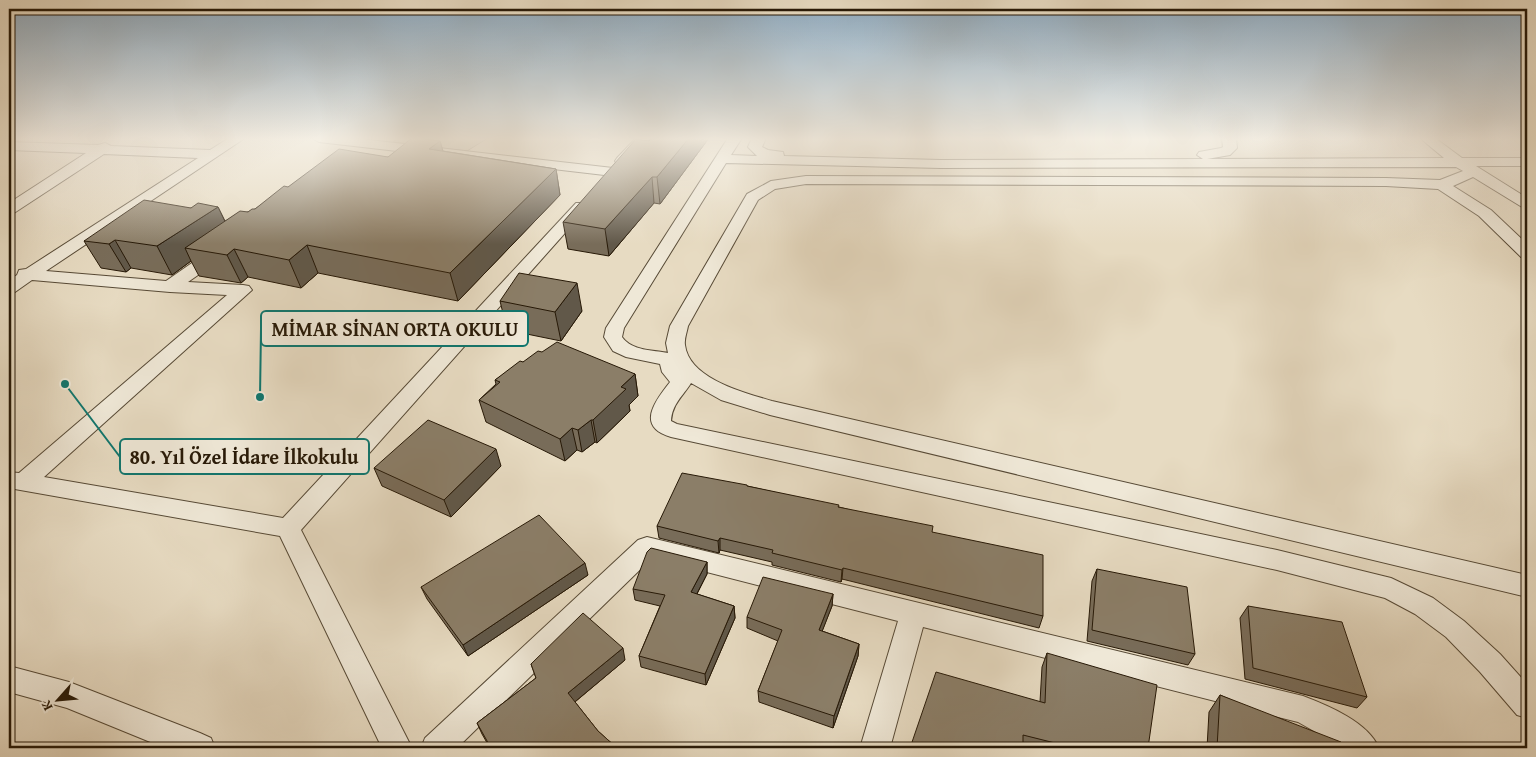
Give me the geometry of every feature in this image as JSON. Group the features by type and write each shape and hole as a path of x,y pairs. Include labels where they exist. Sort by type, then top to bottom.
{"street":[{"path":"9,210 66,173"},
{"path":"9,288 182,173"},
{"path":"288,528 479,321 611,173"},
{"path":"712,173 615,328 613,337 620,347 633,353 670,359 672,372 681,382 664,405 660,414 661,424 671,430 1277,560 1391,589 1424,606 1454,629 1490,663 1527,705"},
{"path":"1471,173 1442,185 1386,182 806,180 771,185 752,197 679,326 675,347 685,366 714,390 770,408 1527,586"},
{"path":"1476,173 1527,204"},
{"path":"1442,185 1485,213 1527,253"},
{"path":"170,287 227,247"},
{"path":"9,272 170,287 243,290 17,481"},
{"path":"17,481 288,528"},
{"path":"288,528 397,748"},
{"path":"436,748 647,547 1303,710 1354,736 1364,748"},
{"path":"876,748 914,612"},
{"path":"9,679 69,695 200,748"}],"building":[{"path":"306,173 552,173 450,273 307,245 289,260 234,249 227,255 185,248 240,211 248,212 255,209 284,186 288,187"},
{"path":"606,173 660,173 657,177 652,177 605,229 563,222"},
{"path":"144,200 191,208 198,203 218,207 157,246 115,240 109,244 84,241"},
{"path":"519,273 577,283 555,312 500,301"},
{"path":"557,342 635,374 621,387 626,389 593,420 578,430 572,428 560,439 479,400 500,382 495,380 520,361 523,362 538,351 542,352"},
{"path":"428,420 496,449 444,500 374,468"},
{"path":"682,473 747,485 839,505 838,507 933,526 932,532 1043,555 1043,616 772,553 773,550 720,538 718,541 657,526"},
{"path":"539,515 585,563 463,645 421,587"},
{"path":"651,548 707,562 691,592 734,606 705,674 639,656 665,595 633,589 647,552"},
{"path":"1097,569 1187,587 1195,654 1092,630"},
{"path":"763,577 833,594 819,630 859,644 834,716 758,691 782,630 747,617"},
{"path":"1248,606 1342,622 1367,697 1253,668"},
{"path":"583,613 623,648 568,693 598,731 617,748 491,748 477,723 536,678 531,664"},
{"path":"1047,653 1157,685 1148,748 1075,748 1023,735 1023,748 910,748 936,672 1045,703"},
{"path":"1220,695 1341,742 1340,748 1217,748"}],"place":[{"name":"80. Yıl Özel İdare İlkokulu","path":"65,384"},
{"name":"MİMAR SİNAN ORTA OKULU","path":"260,397"}]}
